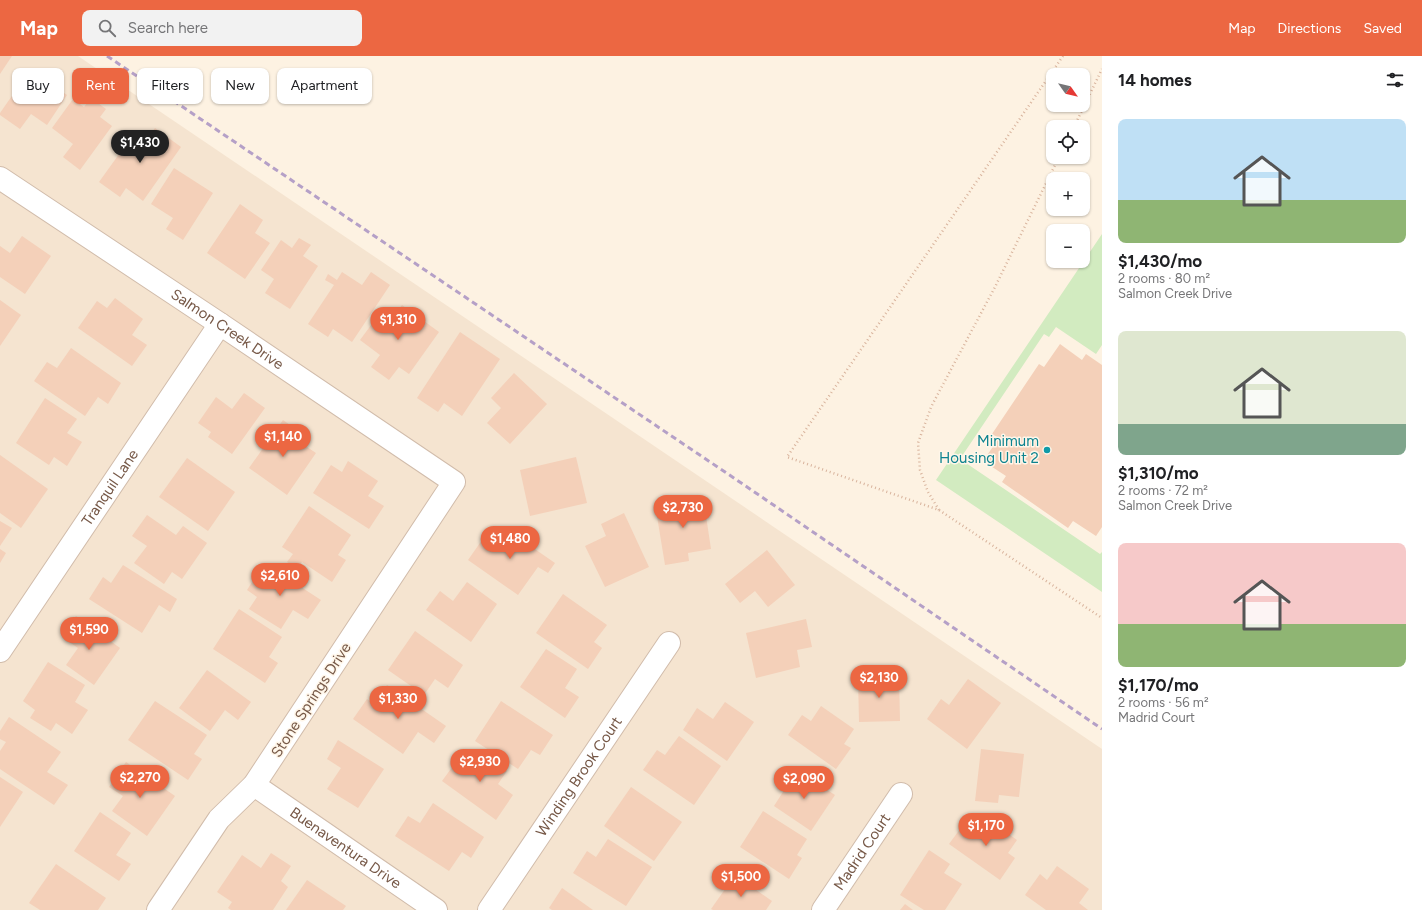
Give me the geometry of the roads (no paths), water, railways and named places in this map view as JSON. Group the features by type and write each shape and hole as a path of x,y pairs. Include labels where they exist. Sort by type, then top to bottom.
{"street":[{"name":"Salmon Creek Drive","path":"0,178 454,482"},
{"name":"Tranquil Lane","path":"0,651 220,324"},
{"name":"Stone Springs Drive","path":"158,910 219,819 254,785 454,482"},
{"name":"Winding Brook Court","path":"489,910 669,643"},
{"name":"Buenaventura Drive","path":"254,785 436,910"},
{"name":"Madrid Court","path":"823,910 901,794"}],"railway":[{"path":"107,56 728,474 1102,729"}],"place":[{"name":"Minimum Housing Unit 2","path":"1047,450"}]}
